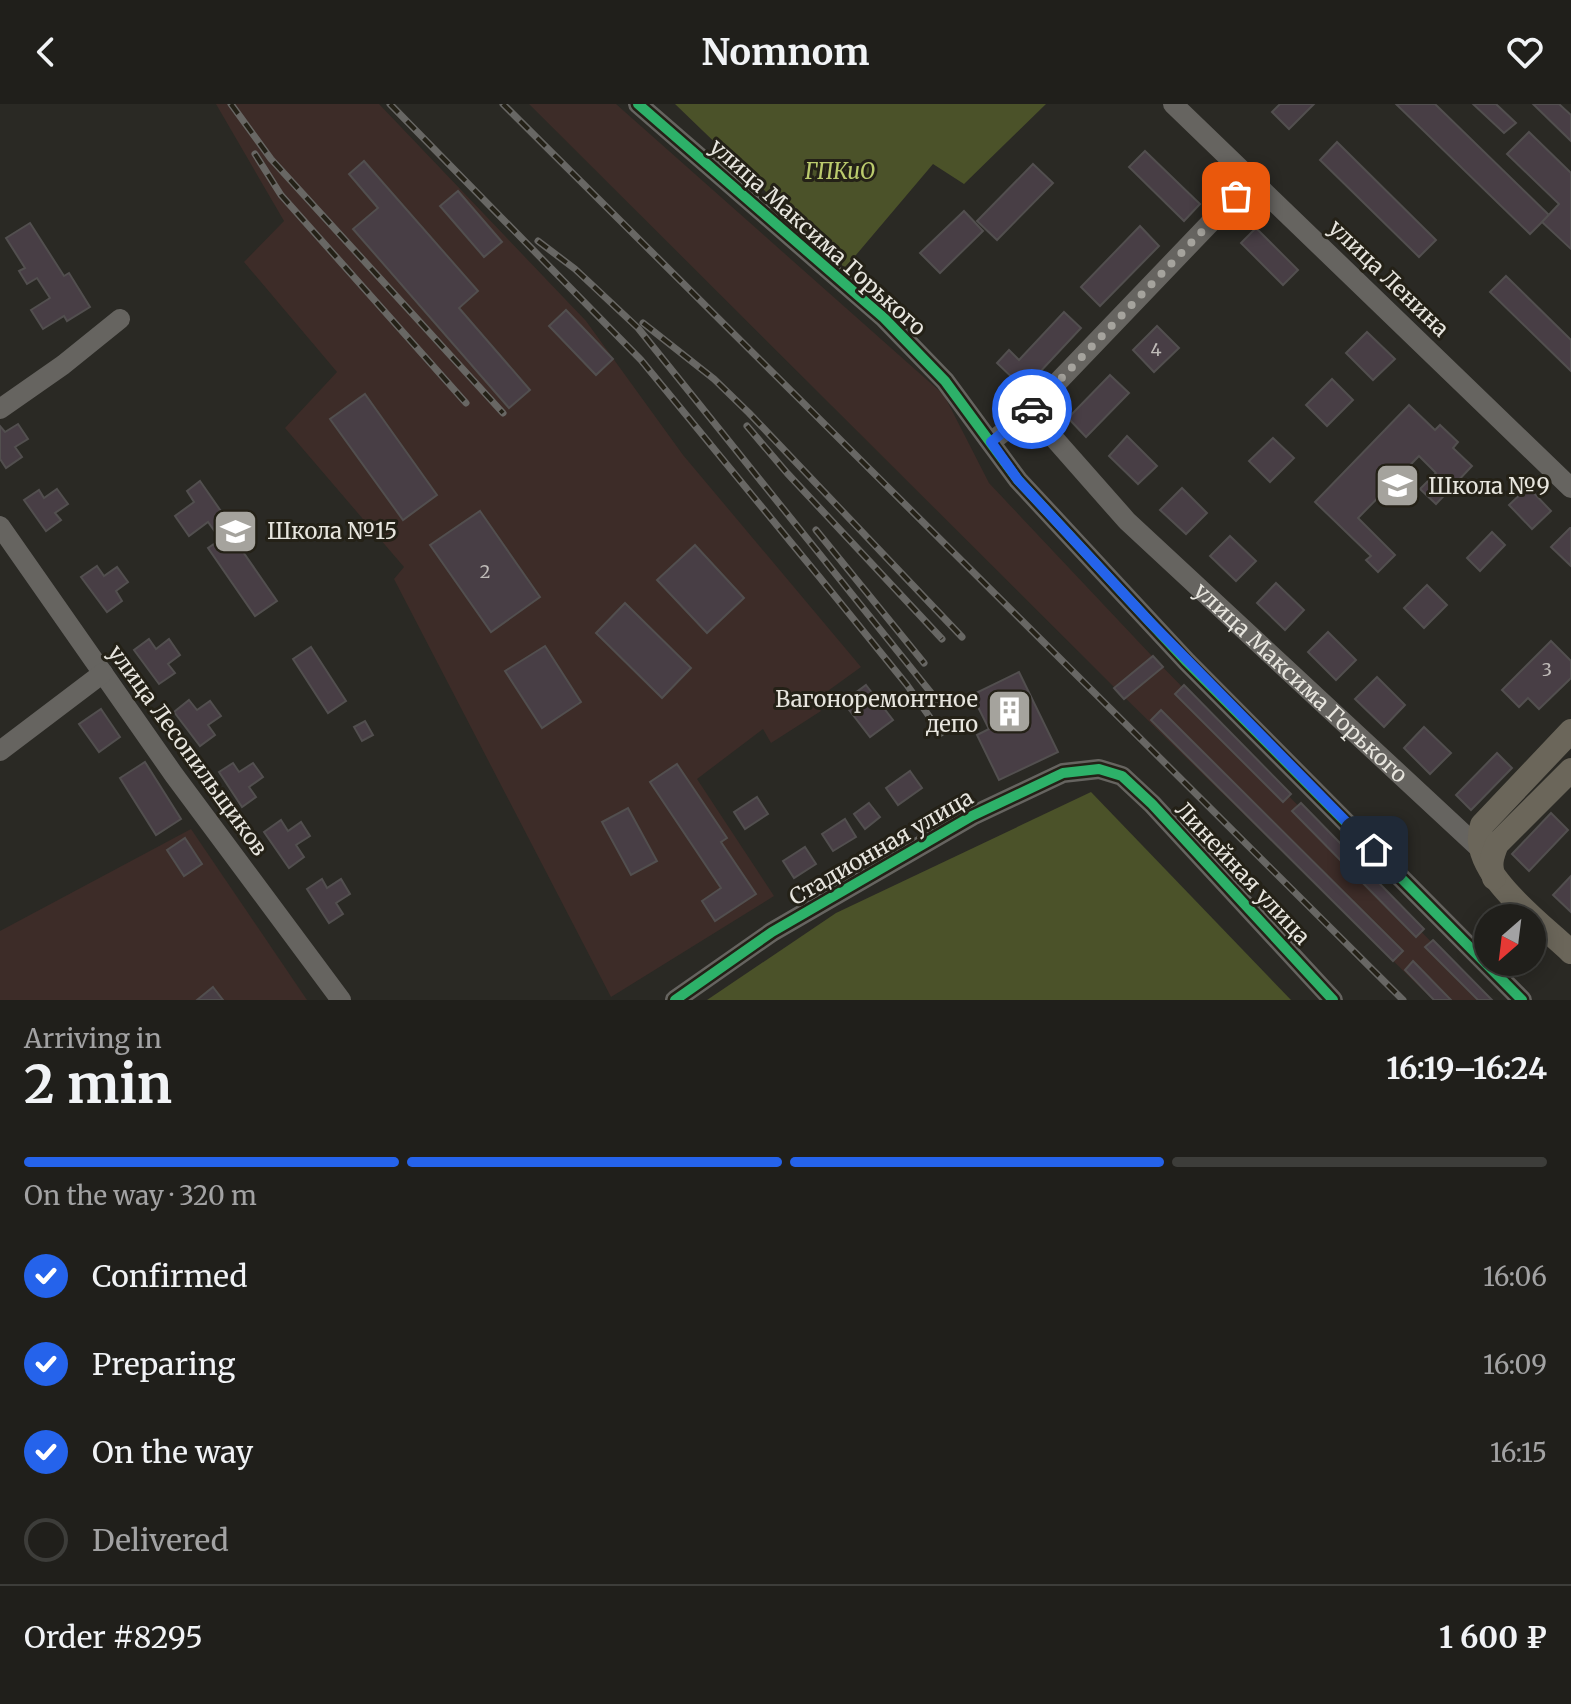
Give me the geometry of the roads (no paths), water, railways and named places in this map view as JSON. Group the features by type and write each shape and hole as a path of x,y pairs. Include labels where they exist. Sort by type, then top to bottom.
{"main road":[{"path":"1479,848 1478,837 1482,825 1571,731"},
{"path":"1495,880 1491,859 1497,844 1571,770"},
{"name":"улица Максима Горького","path":"1479,848 1495,880 1571,952"}],"street":[{"name":"улица Максима Горького","path":"638,104 884,318 945,381 1018,480 1187,662 1522,1000"},
{"name":"улица Ленина","path":"1173,104 1571,488"},
{"path":"991,442 1030,411 1236,196 1254,181"},
{"path":"0,409 63,365 120,319"},
{"name":"улица Максима Горького","path":"1030,411 1127,521 1479,848"},
{"name":"улица Лесопильщиков","path":"0,526 341,1000"},
{"path":"0,751 103,673"},
{"name":"Стадионная улица","path":"675,1000 772,932 1019,792 1063,773 1099,769 1122,776"},
{"name":"Линейная улица","path":"1122,776 1152,804 1333,1000"}],"railway":[{"path":"231,104 271,159 503,413"},
{"path":"390,104 641,360 907,685 941,733"},
{"path":"503,104 1403,1000"},
{"path":"255,154 281,195 466,403"},
{"path":"538,241 575,269 638,328 940,704"},
{"path":"643,323 714,379 749,413 962,637"},
{"path":"747,426 942,639"},
{"path":"816,530 924,663"}],"place":[{"name":"Школа №9","path":"1397,486"},
{"name":"Школа №15","path":"236,531"},
{"name":"Вагоноремонтное депо","path":"1009,712"}],"park label":[{"name":"ГПКиО","path":"840,171"}]}
